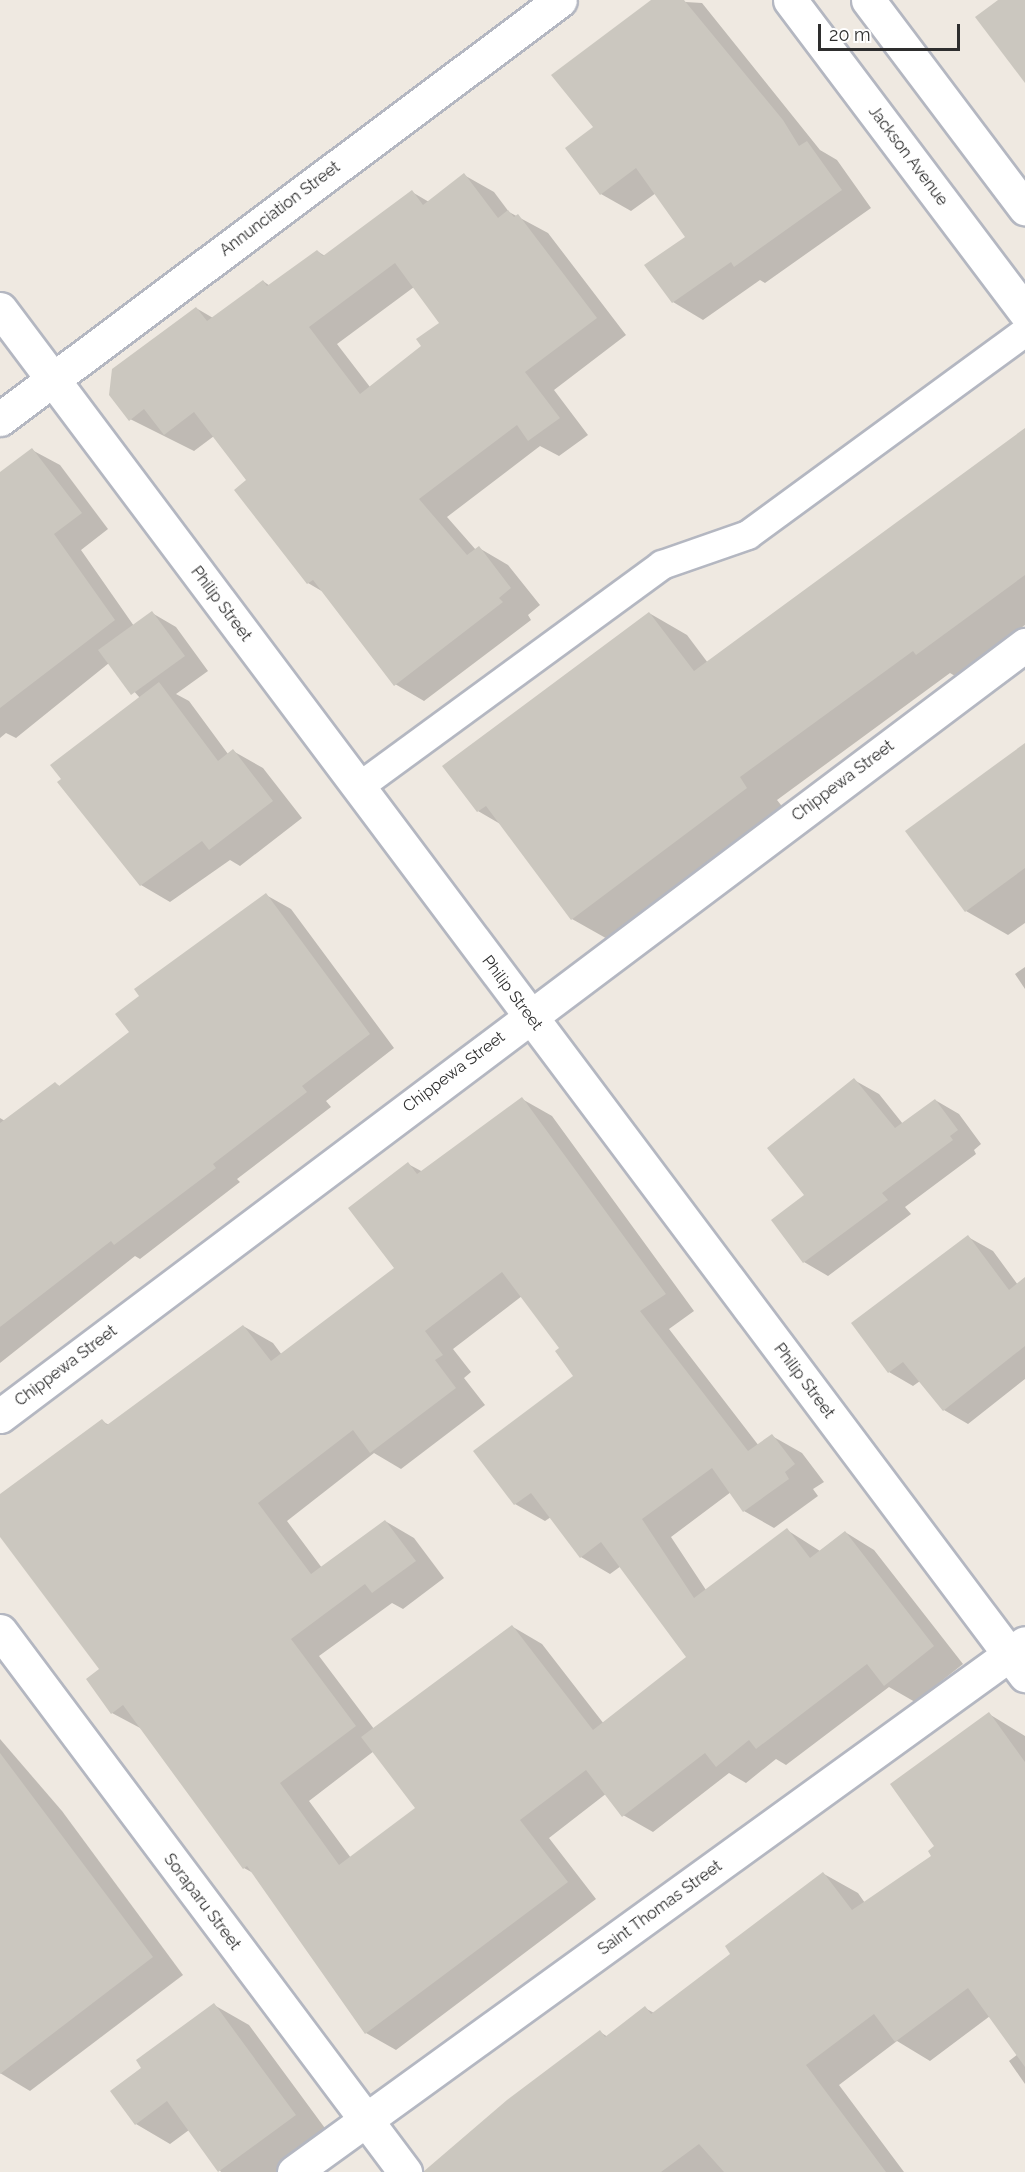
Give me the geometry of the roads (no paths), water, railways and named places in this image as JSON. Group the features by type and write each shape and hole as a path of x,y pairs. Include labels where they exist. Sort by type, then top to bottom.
{"street":[{"name":"Jackson Avenue","path":"790,0 1025,312"},
{"path":"868,0 1025,207"},
{"name":"Annunciation Street","path":"0,419 546,4"},
{"name":"Philip Street","path":"0,309 529,1015 1020,1658"},
{"name":"Chippewa Street","path":"0,1416 529,1015 1025,645"},
{"name":"Soraparu Street","path":"0,1631 405,2172"},
{"name":"Saint Thomas Street","path":"294,2172 1020,1658"}],"lane":[{"path":"358,787 662,565 748,535 1025,332"}]}
